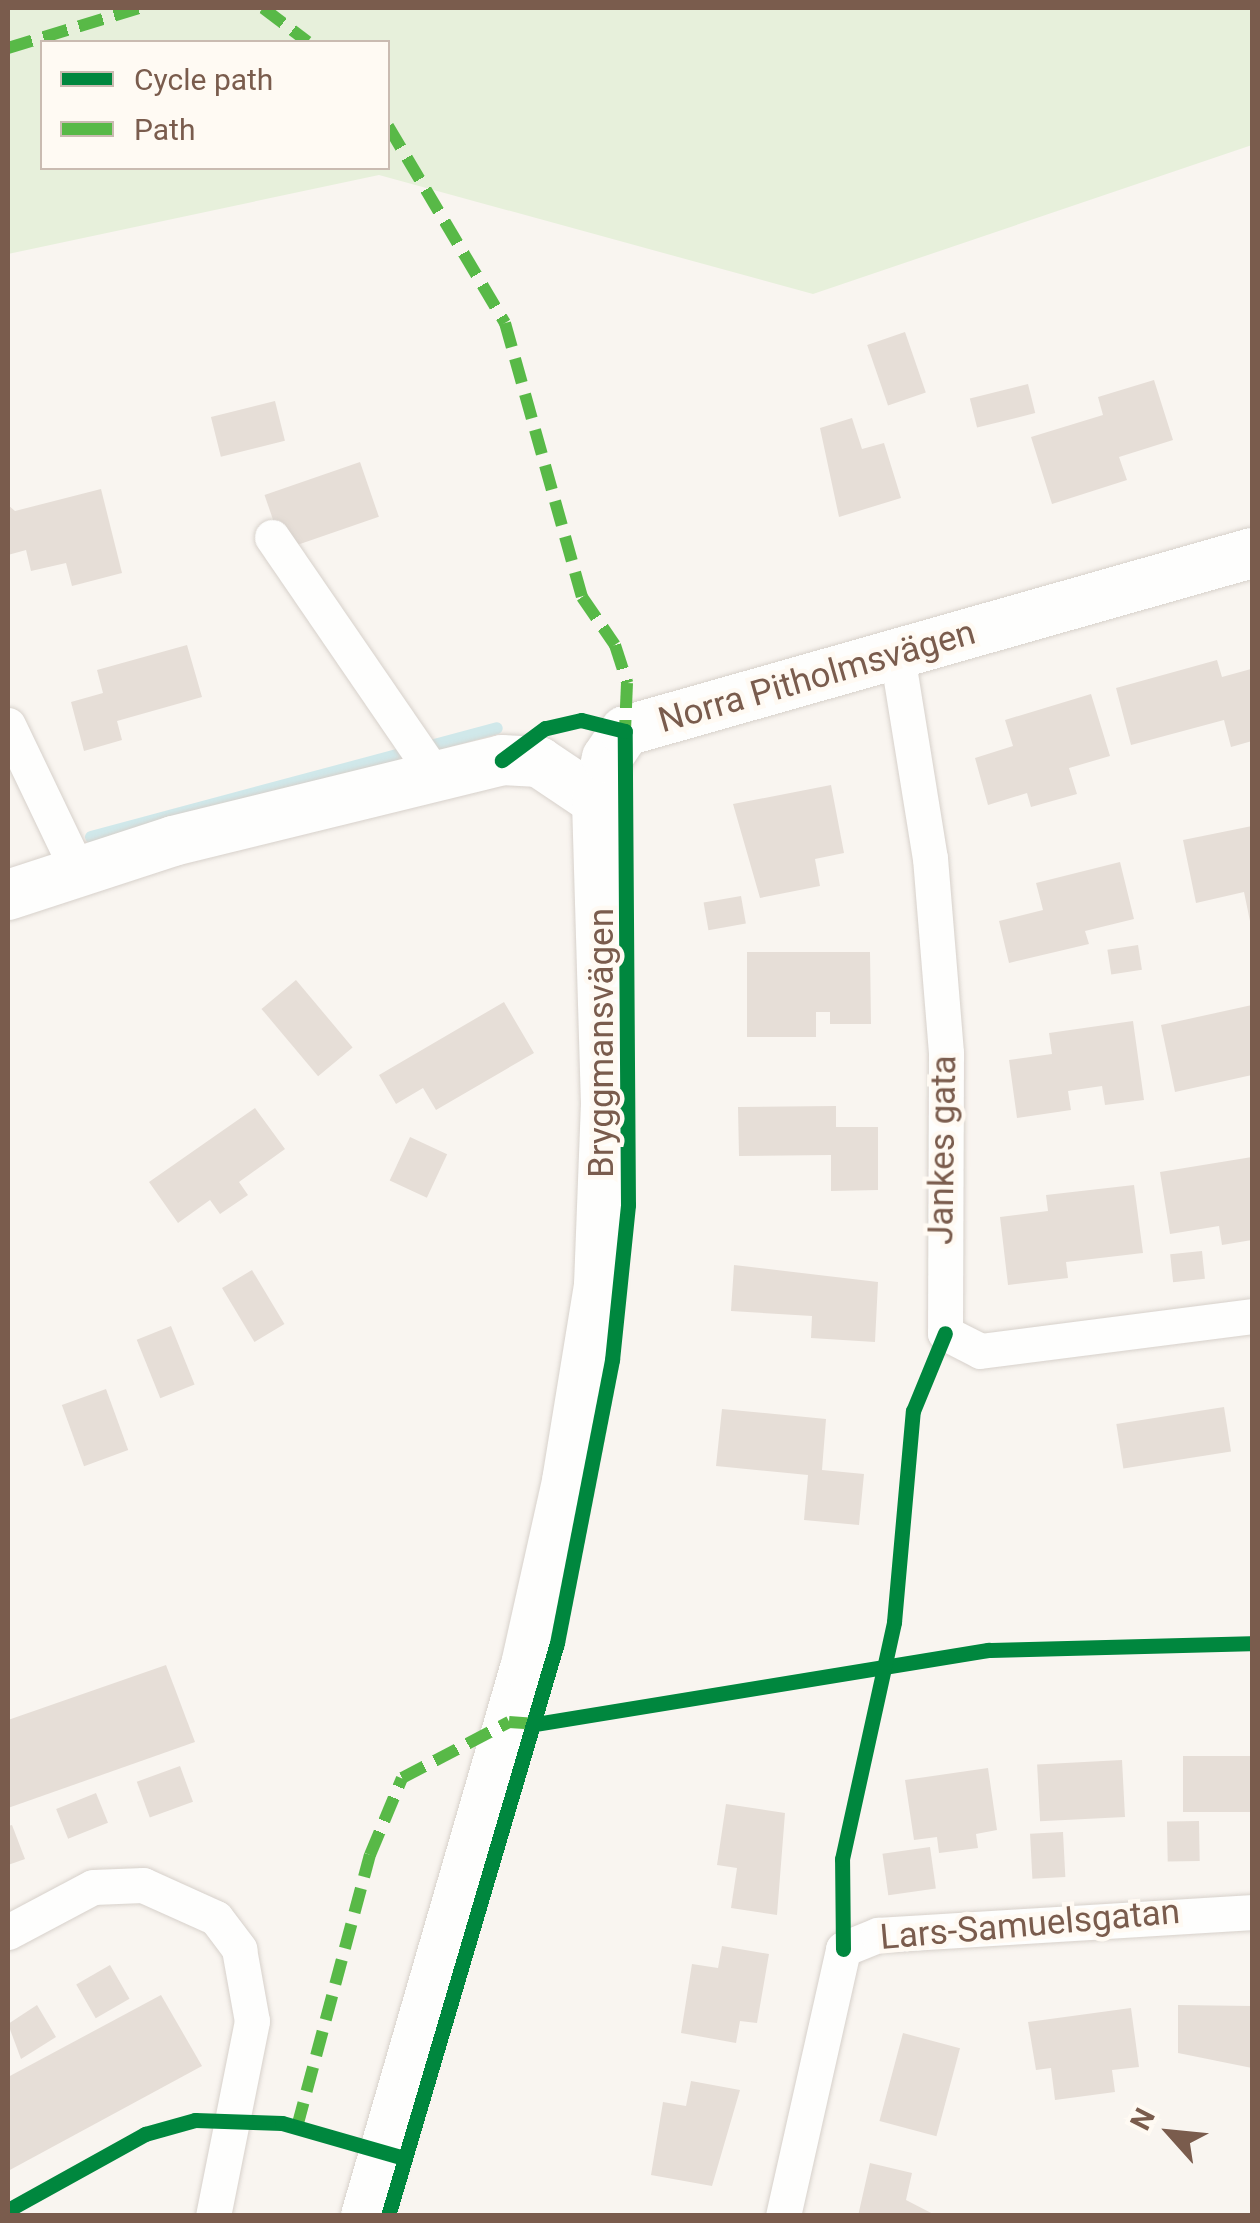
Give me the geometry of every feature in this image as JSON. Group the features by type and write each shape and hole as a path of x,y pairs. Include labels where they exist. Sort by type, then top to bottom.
{"street":[{"path":"272,536 434,774"},
{"name":"Norra Pitholmsvägen","path":"597,801 625,731 1252,553"},
{"name":"Jankes gata","path":"896,655 930,858 946,1053 945,1333 980,1351 1252,1316"},
{"path":"8,725 78,871"},
{"path":"8,895 78,871 434,774 539,762 597,801"},
{"name":"Bryggmansvägen","path":"366,2216 526,1665 570,1461 599,1285 605,1145 597,801"},
{"path":"8,1932 92,1886 142,1885 179,1896 227,1934 252,2021 214,2216"},
{"name":"Lars-Samuelsgatan","path":"782,2216 843,1948 878,1935 1252,1912"}],"green space":[{"path":"8,8 1252,8 1252,145 813,294 379,175 8,254"}],"building":[{"path":"905,332 926,393 888,406 867,345"},
{"path":"1154,380 1173,440 1119,457 1127,480 1052,504 1031,437 1103,415 1098,397"},
{"path":"1028,384 1035,413 977,428 970,399"},
{"path":"275,401 285,441 221,457 211,417"},
{"path":"852,418 862,449 884,443 901,498 839,517 820,428"},
{"path":"360,462 379,517 283,550 265,495"},
{"path":"101,489 122,573 72,586 66,563 31,571 26,550 8,555 8,505 15,511"},
{"path":"187,645 202,697 117,721 122,740 84,751 71,702 103,693 97,670"},
{"path":"1217,660 1222,677 1251,669 1252,741 1231,747 1224,720 1131,745 1116,688"},
{"path":"1091,694 1110,756 1069,768 1077,794 1031,807 1027,793 988,805 975,758 1013,746 1005,720"},
{"path":"831,785 844,853 815,859 820,886 760,898 733,804"},
{"path":"1252,826 1251,926 1244,892 1196,903 1183,840"},
{"path":"1120,862 1134,919 1085,931 1089,944 1009,963 999,921 1043,910 1036,883"},
{"path":"741,896 746,924 708,930 704,903"},
{"path":"1138,945 1142,970 1111,975 1107,950"},
{"path":"747,952 870,952 871,1024 830,1024 830,1012 816,1012 816,1037 747,1037"},
{"path":"296,980 353,1047 318,1076 262,1009"},
{"path":"504,1002 534,1053 436,1110 423,1088 396,1104 379,1075"},
{"path":"1252,1005 1252,1075 1175,1092 1161,1025"},
{"path":"1133,1021 1144,1100 1105,1105 1102,1086 1068,1091 1071,1110 1017,1118 1009,1060 1052,1054 1049,1033"},
{"path":"836,1106 836,1127 878,1127 878,1190 831,1191 831,1155 739,1156 738,1107"},
{"path":"255,1108 285,1149 239,1182 248,1195 220,1214 210,1200 178,1223 149,1182"},
{"path":"410,1137 447,1154 427,1198 390,1181"},
{"path":"1252,1157 1252,1240 1222,1245 1219,1226 1170,1234 1160,1172"},
{"path":"1134,1185 1143,1253 1066,1262 1068,1278 1008,1285 1000,1217 1048,1211 1046,1195"},
{"path":"1202,1251 1205,1279 1173,1282 1170,1254"},
{"path":"734,1265 878,1282 875,1342 811,1338 812,1316 731,1311"},
{"path":"252,1270 284,1324 254,1342 222,1288"},
{"path":"171,1326 195,1384 160,1398 137,1340"},
{"path":"106,1389 128,1450 84,1466 62,1405"},
{"path":"1224,1407 1231,1451 1123,1468 1116,1424"},
{"path":"722,1409 826,1419 822,1470 864,1474 859,1525 804,1520 808,1475 716,1466"},
{"path":"166,1665 195,1742 8,1808 8,1720"},
{"path":"1183,1756 1252,1756 1252,1812 1183,1812"},
{"path":"1122,1760 1125,1817 1040,1821 1037,1764"},
{"path":"180,1766 193,1802 150,1817 137,1782"},
{"path":"988,1768 997,1830 976,1834 978,1848 939,1853 937,1837 914,1840 905,1780"},
{"path":"96,1793 108,1823 68,1839 56,1809"},
{"path":"726,1804 785,1813 777,1915 731,1908 737,1868 717,1865"},
{"path":"1199,1821 1200,1861 1168,1862 1167,1822"},
{"path":"12,1825 25,1859 8,1865 8,1826"},
{"path":"1063,1832 1065,1877 1032,1879 1030,1834"},
{"path":"930,1847 936,1889 888,1895 882,1854"},
{"path":"722,1946 769,1954 757,2023 740,2021 736,2043 681,2033 692,1964 718,1968"},
{"path":"110,1965 130,1999 96,2018 76,1984"},
{"path":"161,1995 202,2066 8,2171 8,2077"},
{"path":"37,2005 56,2037 21,2059 8,2024"},
{"path":"1178,2005 1252,2006 1252,2068 1178,2053"},
{"path":"1131,2008 1139,2067 1112,2070 1115,2092 1055,2100 1051,2068 1036,2070 1028,2022"},
{"path":"903,2033 960,2048 936,2136 879,2121"},
{"path":"691,2081 740,2090 712,2186 651,2175 663,2102 686,2106"},
{"path":"870,2163 912,2173 906,2200 937,2216 858,2216"}],"waterway":[{"path":"91,837 497,728"}],"marked path":[{"path":"8,48 139,8"},
{"path":"263,8 305,40"},
{"path":"390,129 505,323 582,597 615,645 627,683 625,731"},
{"path":"297,2127 370,1855 402,1778 509,1722 536,1724"}],"cycle path":[{"path":"388,2216 557,1643 612,1360 628,1205 625,731 581,720 545,728 502,760"},
{"path":"843,1949 842,1859 894,1622 913,1411 945,1333"},
{"path":"536,1724 988,1650 1252,1643"},
{"path":"8,2210 145,2134 195,2120 282,2123 404,2158"}]}
